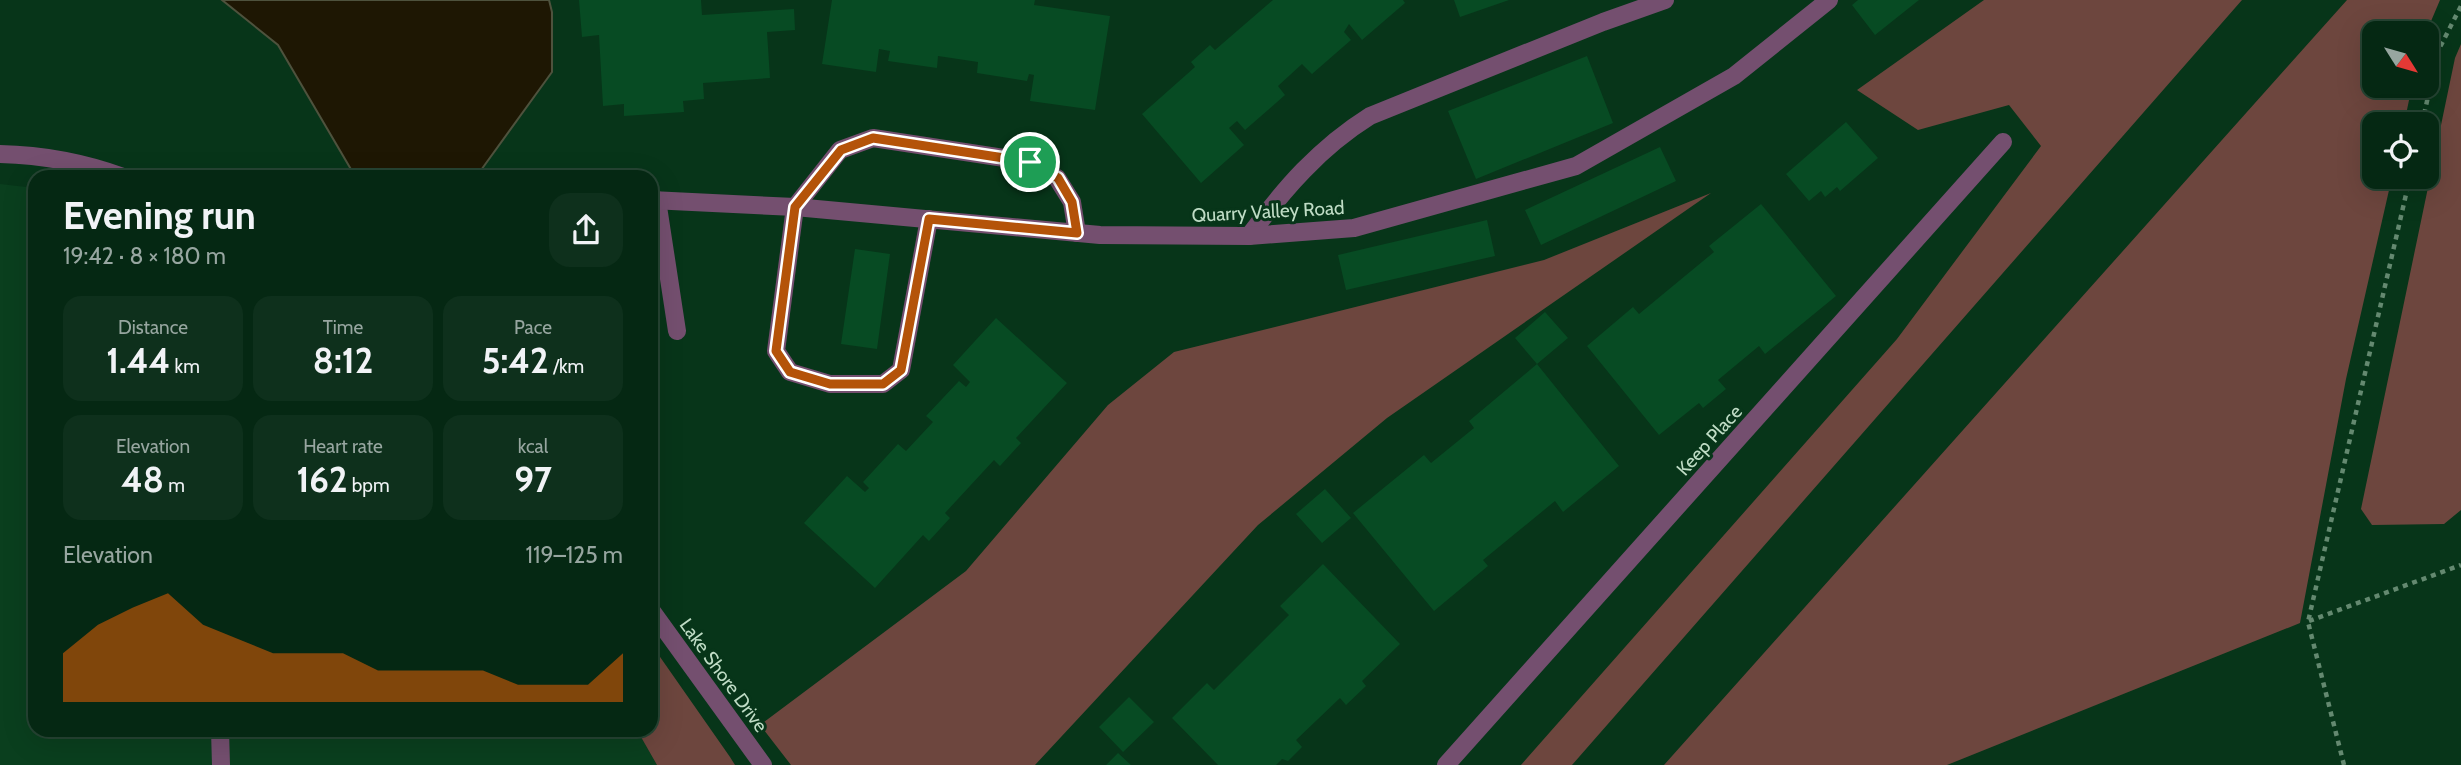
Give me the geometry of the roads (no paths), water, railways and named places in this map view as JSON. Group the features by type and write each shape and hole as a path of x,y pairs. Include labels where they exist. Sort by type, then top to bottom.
{"street":[{"path":"1250,236 1284,189 1342,134 1370,116 1665,0"},
{"name":"Quarry Valley Road","path":"658,200 795,207 1100,235 1250,236 1354,228 1576,166 1734,76 1829,0"},
{"path":"929,219 901,370 883,384 830,384 790,372 776,351 795,207 841,150 873,138 1030,162 1058,178 1072,202 1077,233"},
{"name":"Keep Place","path":"1446,765 2003,142"},
{"path":"0,154 19,154 105,170"},
{"path":"658,223 677,331"},
{"name":"Lake Shore Drive","path":"658,620 763,765"},
{"path":"220,737 221,765"}]}
